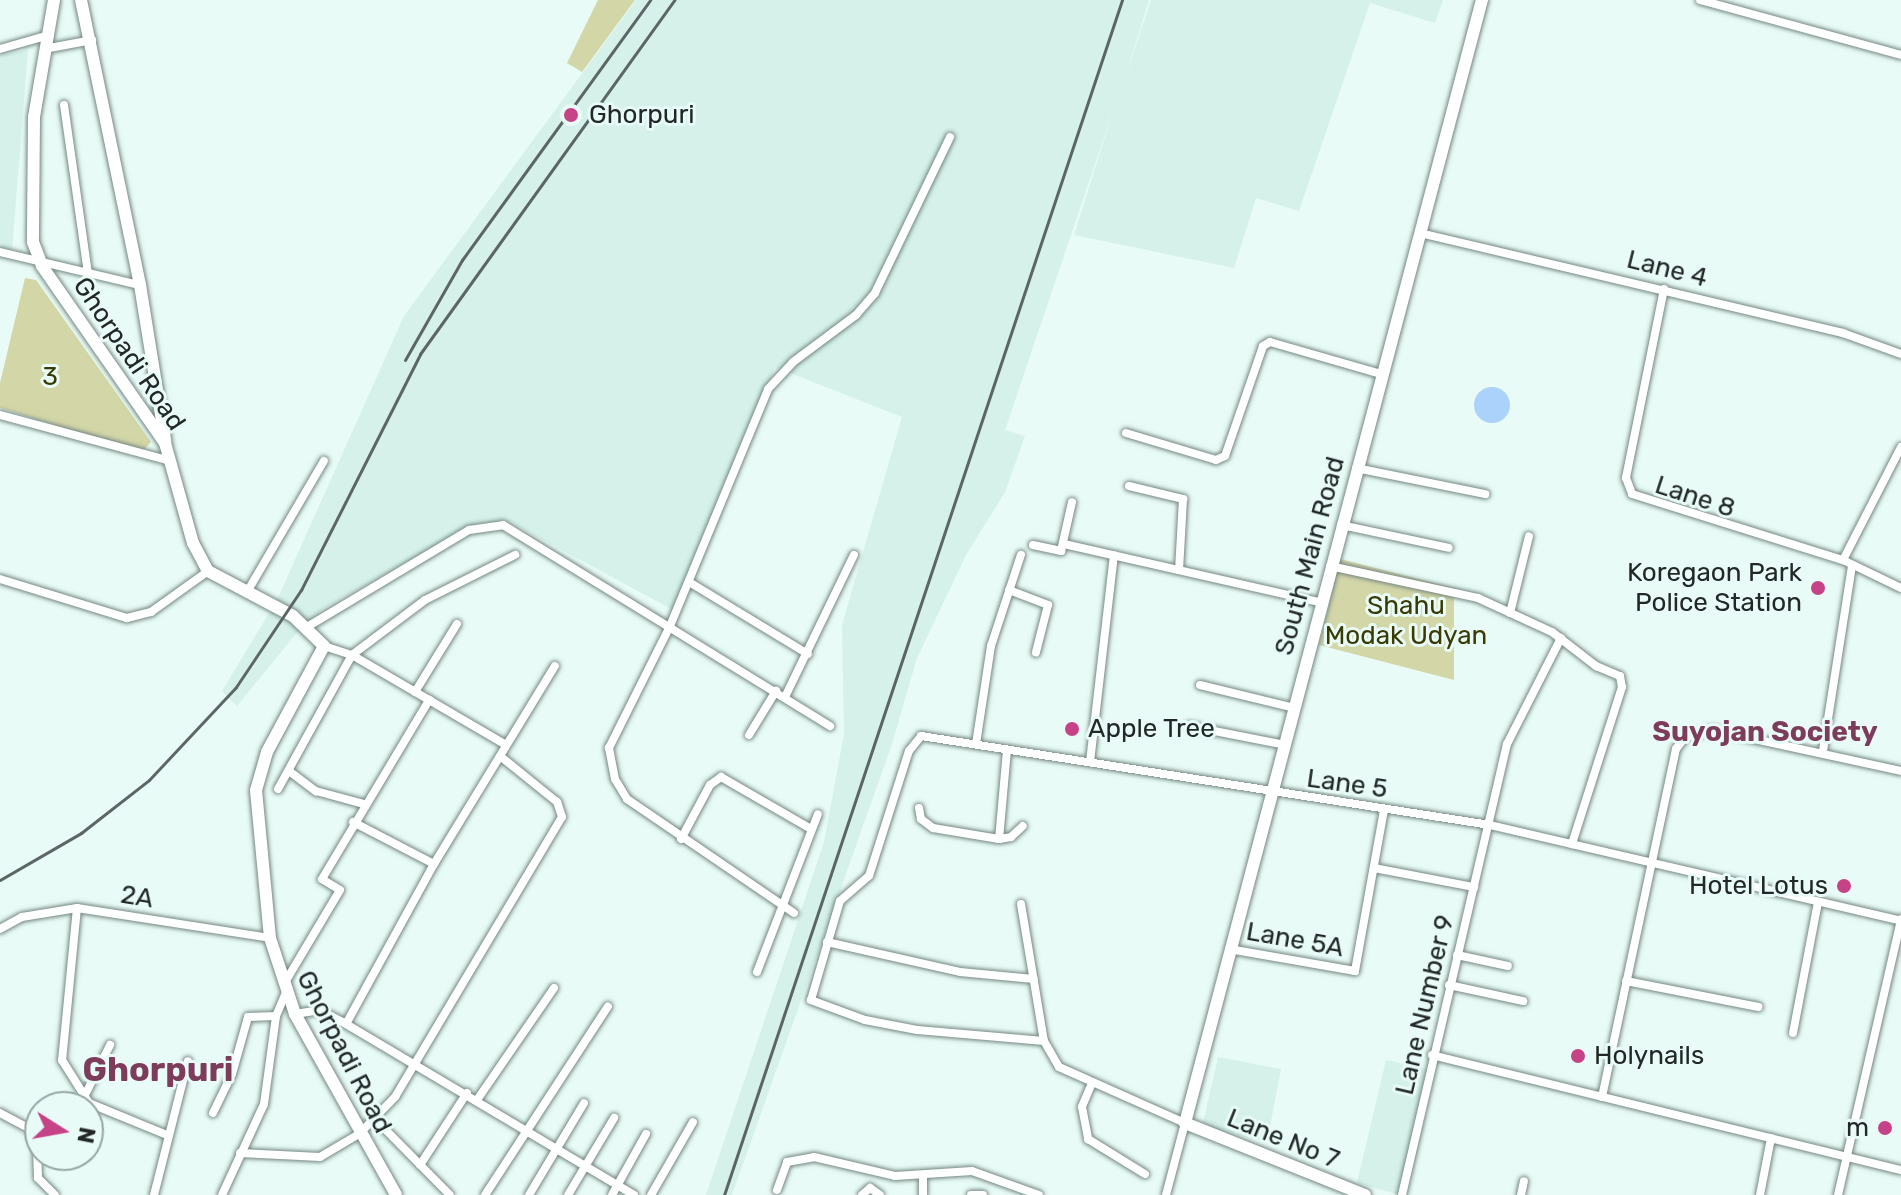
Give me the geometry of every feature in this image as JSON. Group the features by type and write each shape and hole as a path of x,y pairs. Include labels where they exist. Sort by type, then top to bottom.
{"main road":[{"name":"Ghorpadi Road","path":"54,0 45,42 29,194 33,242 42,266 165,443 193,543 208,571"},
{"path":"81,0 93,40 140,285 165,443"},
{"name":"South Main Road","path":"1185,1123 1228,949 1275,794 1319,602 1482,0"},
{"path":"208,571 307,627 324,646"},
{"name":"Ghorpadi Road","path":"324,646 267,752 256,790 270,938 295,1014 359,1134 396,1195"},
{"name":"Lane No 7","path":"1185,1123 1365,1195"}],"street":[{"path":"1700,0 1901,55"},
{"path":"0,49 45,42 93,40"},
{"path":"64,105 88,274"},
{"path":"794,913 681,839 627,799 609,762 612,738 670,626 768,389 793,362 856,315 875,293 950,137"},
{"name":"Lane 4","path":"1420,233 1843,333 1901,354"},
{"path":"0,252 42,266 140,285"},
{"name":"Lane 8","path":"1664,289 1628,488 1638,499 1848,562 1901,588"},
{"path":"1126,433 1216,460 1225,456 1263,346 1270,342 1381,374"},
{"path":"0,415 171,461"},
{"path":"1823,751 1848,562 1901,447"},
{"path":"247,592 324,461"},
{"path":"1355,468 1485,494"},
{"path":"1129,486 1183,499 1179,570"},
{"path":"1033,545 1058,553 1064,544 1072,502"},
{"path":"307,627 469,530 495,524 670,626 830,726"},
{"path":"1340,524 1449,548"},
{"path":"1510,613 1529,536"},
{"path":"1064,544 1319,602"},
{"path":"278,789 352,655 425,600 515,555"},
{"path":"749,735 808,654 854,555"},
{"path":"976,744 991,646 1021,555"},
{"path":"1090,762 1114,555"},
{"path":"1329,566 1478,598 1561,638 1622,681 1572,844"},
{"path":"0,579 127,618 151,612 208,571"},
{"path":"689,582 808,654"},
{"path":"1009,590 1048,605 1036,652"},
{"path":"415,692 457,624"},
{"name":"Lane Number 9","path":"1402,1195 1432,1055 1514,723 1537,689 1561,638"},
{"path":"324,646 352,655 506,745"},
{"path":"346,1024 434,864 555,666"},
{"path":"1200,685 1295,708"},
{"path":"222,1195 271,1079 276,1016 285,988 340,890 322,879 353,822 429,700"},
{"path":"1189,726 1286,745"},
{"path":"1602,1097 1676,749 1685,737 1713,730 1823,751 1901,771"},
{"name":"Lane 5","path":"827,942 840,901 874,867 914,742 930,736 1275,794 1490,825 1901,921"},
{"path":"999,839 1007,750"},
{"path":"240,1153 320,1157 376,1120 415,1064 562,817 557,802 500,756"},
{"path":"289,771 316,791 364,804"},
{"path":"681,839 710,785 721,777 811,829"},
{"path":"919,808 921,819 933,828 999,839 1011,837 1023,826"},
{"path":"1384,810 1374,868 1474,887"},
{"path":"757,972 780,904 818,814"},
{"path":"353,822 434,864"},
{"name":"Lane 5A","path":"1228,949 1355,971 1374,868"},
{"path":"1793,1033 1818,902"},
{"path":"1021,904 1044,1041 1059,1067 1185,1123 1166,1195"},
{"path":"77,908 61,1051 67,1072 84,1091"},
{"name":"2A","path":"1,932 22,917 77,908 270,938"},
{"path":"1838,1195 1901,921"},
{"path":"1034,979 960,972 827,942 811,1000 865,1020 917,1030 1044,1041"},
{"path":"1457,955 1508,966"},
{"path":"1626,981 1758,1007"},
{"path":"1449,985 1523,1001"},
{"path":"477,1100 554,988"},
{"path":"485,1195 608,1006"},
{"path":"295,1014 319,1010 346,1024 467,1093 634,1195"},
{"path":"213,1113 232,1074 248,1017 276,1016"},
{"path":"87,1091 110,1045"},
{"path":"1432,1055 1901,1170"},
{"path":"154,1195 188,1061"},
{"path":"1092,1083 1082,1107 1088,1139 1145,1174"},
{"path":"420,1165 467,1093"},
{"path":"529,1195 584,1103"},
{"path":"104,1111 167,1135"},
{"path":"0,1113 30,1129 37,1149 38,1178 55,1195"},
{"path":"568,1195 614,1118"},
{"path":"376,1120 450,1195"},
{"path":"651,1195 693,1122"},
{"path":"612,1195 646,1134"},
{"path":"1760,1195 1771,1138"},
{"path":"777,1190 787,1162 803,1157 895,1176 972,1171 1039,1195"},
{"path":"923,1175 923,1195"},
{"path":"1521,1195 1524,1181"},
{"path":"862,1195 870,1188 880,1195"},
{"path":"971,1195 983,1195"}],"shaded area":[{"path":"636,0 1149,0 1125,78 1151,0 1443,0 1435,23 1370,3 1299,211 1256,198 1234,268 1074,235 1114,108 1005,430 1025,436 1005,492 966,555 917,658 891,747 732,1195 706,1195 824,842 844,734 842,625 902,417 775,367 675,611 506,520 472,525 324,608 299,630 237,706 222,691 277,600 404,316"},
{"path":"28,50 12,250 0,247 0,55"},
{"path":"1218,1057 1281,1069 1267,1142 1202,1127"},
{"path":"1386,1060 1427,1069 1400,1195 1357,1183"}],"green space":[{"path":"598,0 635,0 582,72 567,63"},
{"name":"3","path":"25,278 36,280 151,442 142,452 0,408 0,383"},
{"name":"Shahu Modak Udyan","path":"1340,559 1454,588 1454,680 1319,645"}],"water":[{"path":"1492,387 1505,392 1510,405 1505,418 1492,423 1479,418 1474,405 1479,392"}],"railway":[{"path":"405,360 462,260 650,0"},
{"path":"0,880 81,833 149,780 236,687 301,590 420,354 674,0"},
{"path":"724,1195 1122,0"}],"place":[{"name":"Ghorpuri","path":"571,115"},
{"name":"Koregaon Park Police Station","path":"1818,588"},
{"name":"Apple Tree","path":"1072,729"},
{"name":"Hotel Lotus","path":"1844,886"},
{"name":"Holynails","path":"1578,1056"},
{"name":"m","path":"1885,1128"}],"district":[{"name":"Suyojan Society","path":"1765,732"},
{"name":"Ghorpuri","path":"158,1070"}]}
